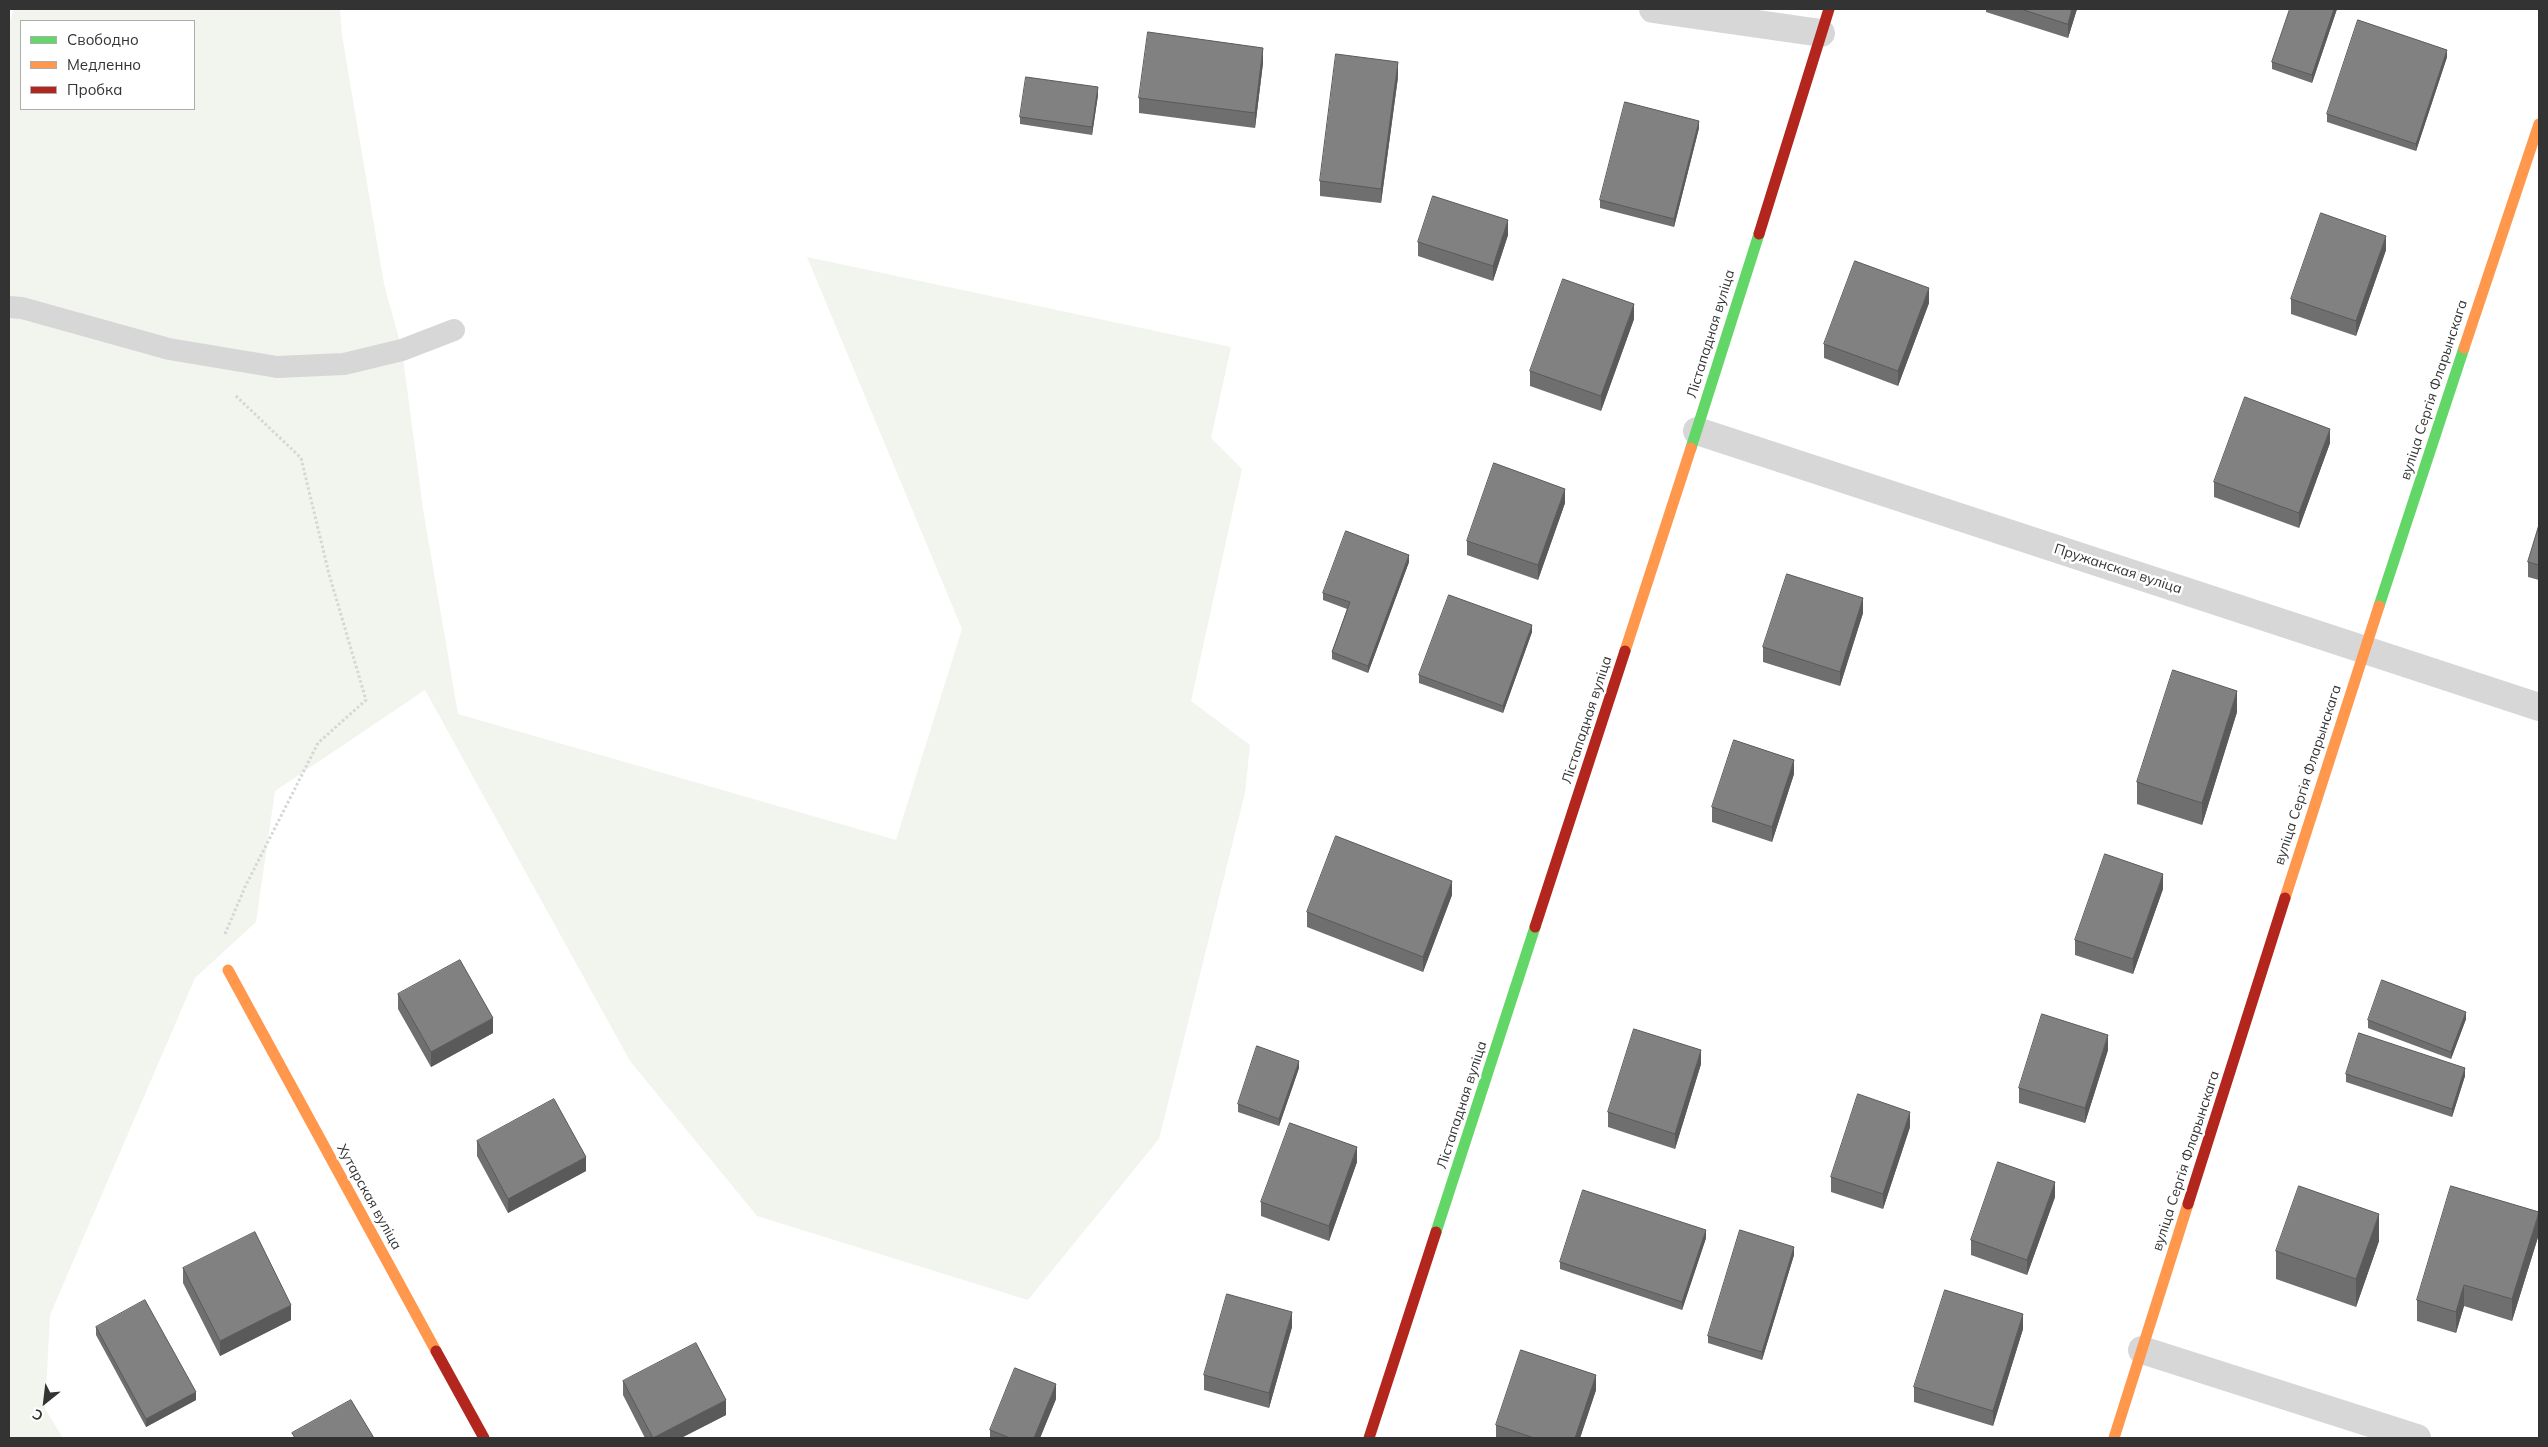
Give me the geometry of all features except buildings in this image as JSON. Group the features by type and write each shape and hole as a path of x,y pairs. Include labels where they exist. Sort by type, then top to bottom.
{"street":[{"path":"1653,9 1825,21"},
{"name":"Лістападная вуліца","path":"1369,1438 1697,431 1825,21"},
{"name":"вуліца Сергія Фларынскага","path":"2114,1438 2364,650 2539,124"},
{"name":"Пружанская вуліца","path":"1697,431 2539,707"},
{"name":"Хутарская вуліца","path":"228,970 484,1438"},
{"path":"2142,1350 2417,1438"}],"lane":[{"path":"9,307 22,308 170,350 277,367 344,364 402,350 454,330"}],"path":[{"path":"228,970 225,932 282,811 318,743 366,700 329,574 301,458 232,392"}],"shaded area":[{"path":"14,9 340,9 342,35 384,284 402,350 423,509 458,714 896,840 962,629 807,257 1231,347 1211,438 1242,469 1191,701 1250,745 1245,793 1159,1139 1028,1300 757,1216 630,1061 425,690 275,791 256,922 195,978 50,1315 45,1409 63,1438 9,1438 9,24"}],"traffic: fast":[{"path":"1691,448 1759,234"},
{"path":"2379,606 2464,348"},
{"path":"1436,1232 1535,927"}],"traffic: slow":[{"path":"2464,348 2539,124"},
{"path":"1625,651 1691,448"},
{"path":"2285,898 2379,606"},
{"path":"228,970 436,1351"},
{"path":"2114,1438 2188,1204"}],"traffic: jam":[{"path":"1759,234 1829,9"},
{"path":"1535,927 1625,651"},
{"path":"2188,1204 2285,898"},
{"path":"1369,1438 1436,1232"},
{"path":"436,1351 484,1438"}]}
